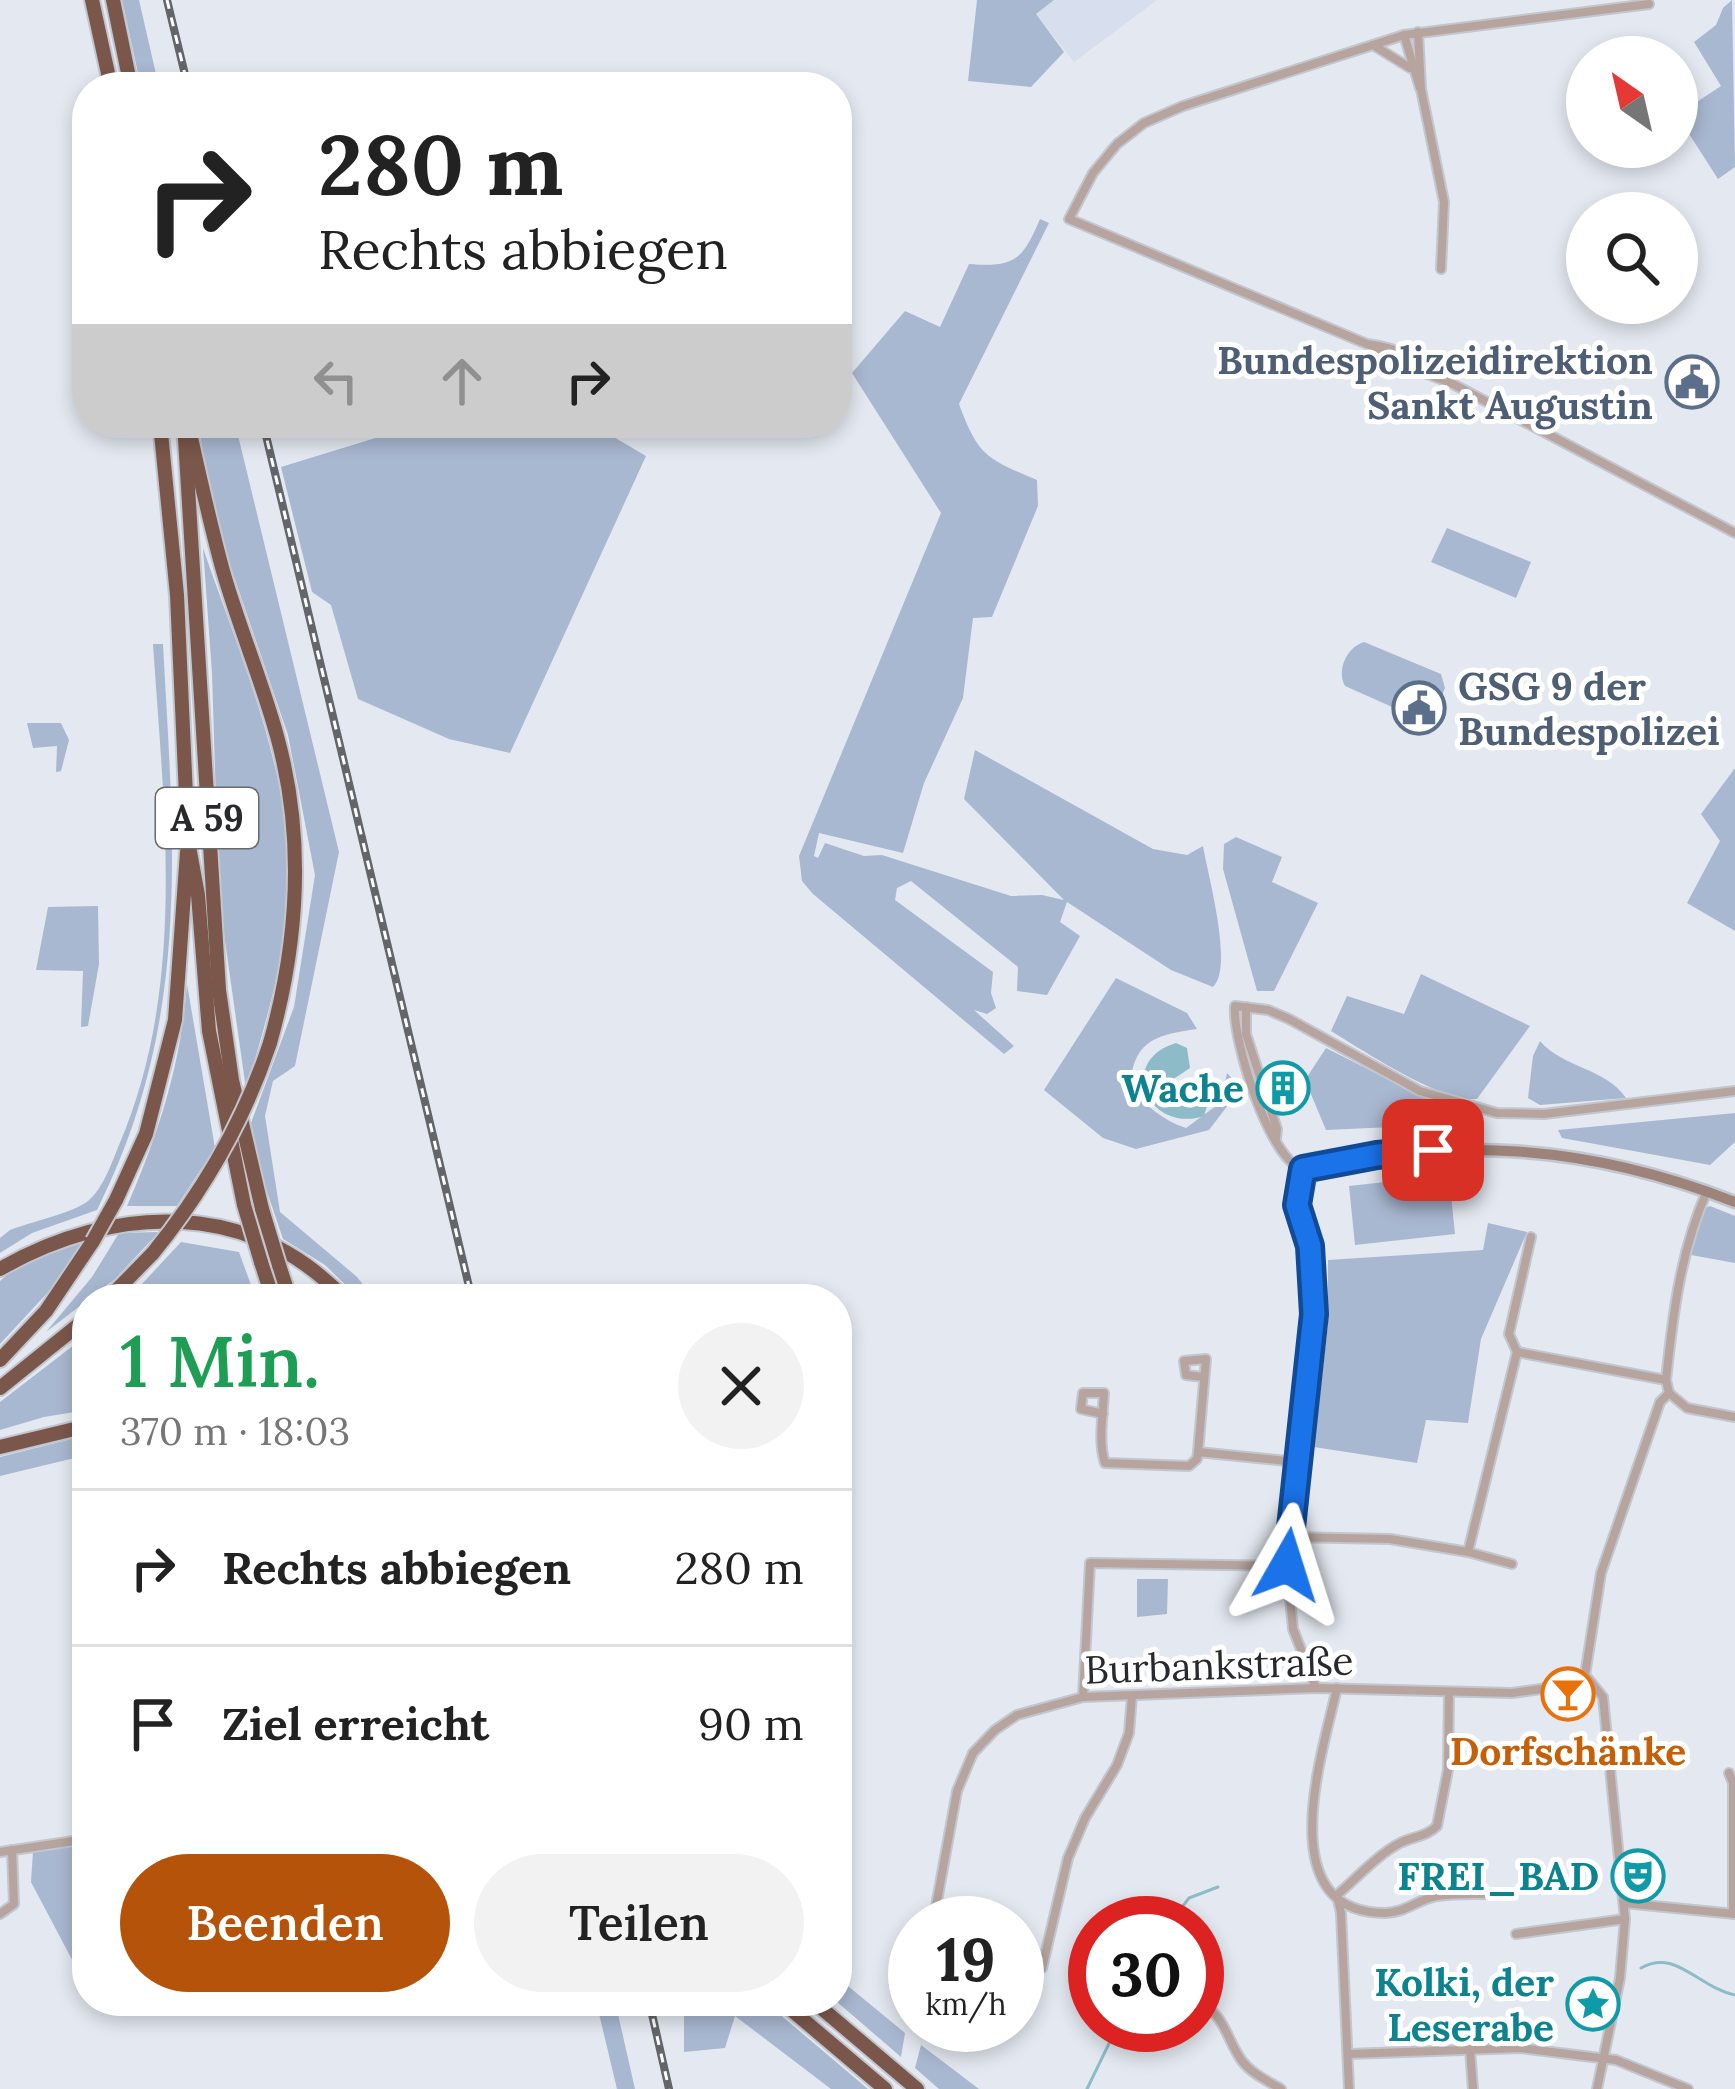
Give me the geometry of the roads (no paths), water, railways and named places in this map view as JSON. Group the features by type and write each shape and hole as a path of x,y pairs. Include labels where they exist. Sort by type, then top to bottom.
{"highway":[{"path":"92,0 108,72"},
{"path":"113,0 128,72"},
{"name":"A 59","path":"161,438 177,595 188,841 198,895 208,1031 244,1205 268,1284"},
{"name":"A 59","path":"186,438 219,990 232,1080 285,1284"},
{"path":"122,1284 153,1252 230,1141 270,1043 288,967 294,915 292,812 277,736 224,573 189,438"},
{"path":"0,1360 46,1311 93,1241 146,1134 175,1020 188,841"},
{"path":"0,1269 68,1236 120,1223 196,1222 260,1239 331,1284"},
{"path":"0,1388 72,1330"},
{"path":"0,1448 72,1430"},
{"path":"799,2016 885,2089"},
{"path":"831,2016 917,2089"}],"street":[{"path":"1648,4 1418,32 1198,100 1144,123 1101,162 1069,219 1450,383 1735,532"},
{"path":"1418,32 1421,89 1444,202 1441,269"},
{"path":"1404,35 1421,89"},
{"path":"1372,44 1412,69"},
{"path":"1735,1091 1544,1114 1496,1113 1420,1091 1289,1018 1241,1006 1270,1132 1289,1164 1303,1169 1377,1155 1491,1148 1585,1157 1735,1202"},
{"path":"1303,1169 1297,1205 1310,1246 1314,1314 1287,1565 1293,1629 1316,1688"},
{"path":"1707,1191 1688,1237 1678,1281 1666,1380 1669,1393 1688,1408 1735,1417"},
{"path":"1468,1552 1516,1352 1509,1334 1531,1237"},
{"path":"1516,1352 1666,1380"},
{"path":"1103,1414 1105,1463 1189,1466 1197,1460 1203,1377"},
{"path":"1597,2089 1624,1950 1625,1919 1603,1697 1585,1675 1601,1573 1660,1402 1669,1393"},
{"path":"1198,1452 1298,1462"},
{"path":"1290,1538 1390,1539 1513,1564"},
{"path":"1083,1697 1090,1563 1287,1565"},
{"name":"Burbankstraße","path":"938,1896 957,1790 973,1753 994,1730 1017,1715 1083,1697 1316,1688 1527,1691 1585,1675"},
{"path":"1337,1688 1313,1794 1310,1846 1324,1879 1337,1895 1380,1913 1402,1911 1433,1896 1493,1894"},
{"path":"1337,1895 1383,1854 1437,1826 1448,1770 1450,1692"},
{"path":"1044,1963 1068,1858 1085,1818 1118,1765 1129,1733 1132,1696"},
{"path":"1624,1903 1734,1914 1733,1783 1729,1773"},
{"path":"0,1852 72,1841"},
{"path":"0,1914 14,1904 16,1896 12,1850"},
{"path":"1337,1895 1349,2089"},
{"path":"1516,1934 1625,1919"},
{"path":"1224,2025 1248,2067 1281,2089"},
{"path":"1470,2048 1473,2089"},
{"path":"1348,2054 1520,2048 1616,2060 1688,2089"}],"waterway":[{"path":"1194,1896 1218,1887"},
{"path":"1641,1968 1654,1963 1676,1966 1735,1995"},
{"path":"1087,2089 1105,2052"}],"railway":[{"path":"167,0 184,72"},
{"path":"267,438 468,1284"},
{"path":"652,2016 669,2089"}],"place":[{"name":"Bundespolizeidirektion Sankt Augustin","path":"1692,382"},
{"name":"GSG 9 der Bundespolizei","path":"1419,708"},
{"name":"Wache","path":"1283,1088"},
{"name":"Dorfschänke","path":"1568,1694"},
{"name":"FREI_BAD","path":"1638,1876"},
{"name":"Kolki, der Leserabe","path":"1593,2004"}]}
